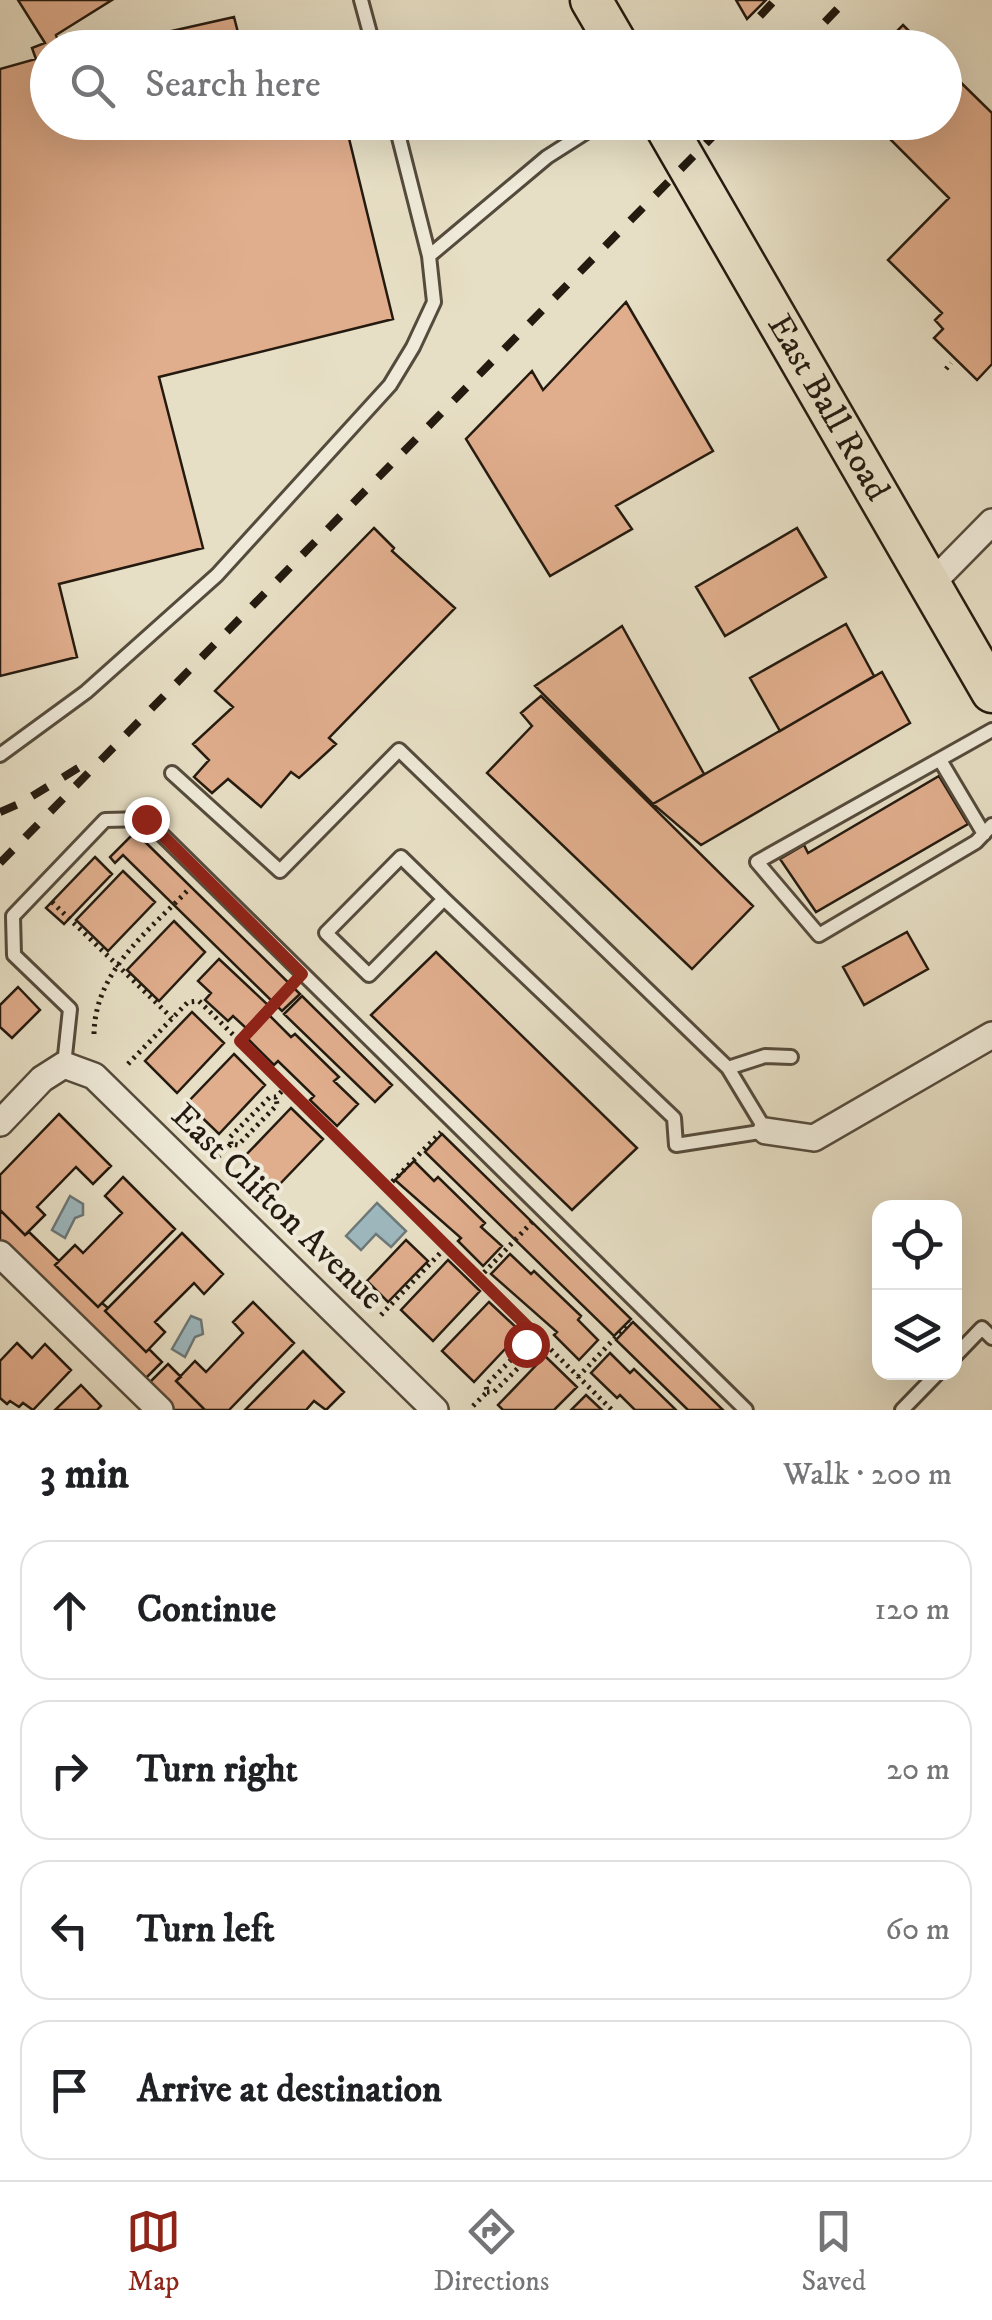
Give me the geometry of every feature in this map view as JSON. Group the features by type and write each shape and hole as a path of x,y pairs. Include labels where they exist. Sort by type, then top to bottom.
{"main road":[{"path":"592,0 609,30"},
{"name":"East Ball Road","path":"672,140 992,692"}],"street":[{"path":"930,585 992,522"},
{"path":"766,1131 814,1138 992,1036"},
{"path":"0,1124 42,1079 64,1066"},
{"name":"East Clifton Avenue","path":"64,1066 94,1076 435,1410"},
{"path":"0,1254 160,1410"}],"lane":[{"path":"360,0 369,30"},
{"path":"0,756 86,692 217,575 390,384 414,347 434,302 429,256 399,140"},
{"path":"429,256 546,157 573,140"},
{"path":"940,760 988,829 976,842 819,934 757,862 992,730"},
{"path":"172,773 280,872 400,750 728,1068 766,1131 676,1145 674,1118 401,857 326,933 369,975 444,899"},
{"path":"64,1066 70,1009 14,955 13,916 105,820 146,819 746,1410"},
{"path":"728,1068 765,1056 791,1057"},
{"path":"962,1349 982,1328 992,1338"},
{"path":"902,1410 931,1380"}],"path":[{"path":"94,1034 97,1004 117,964 202,875"},
{"path":"39,889 172,1018"},
{"path":"240,1041 302,974"},
{"path":"128,1064 188,1002 196,1000 612,1410"},
{"path":"218,1157 231,1144 230,1137 270,1097 276,1097 286,1087"},
{"path":"387,1187 452,1121"},
{"path":"479,1278 543,1211"},
{"path":"381,1315 446,1246"},
{"path":"578,1377 643,1309"},
{"path":"474,1406 487,1392 486,1385 526,1344 532,1345 539,1338"}],"water":[{"path":"70,1196 83,1204 83,1215 75,1218 65,1238 52,1230"},
{"path":"377,1203 406,1231 391,1247 376,1234 361,1250 346,1236"},
{"path":"191,1316 201,1320 203,1334 195,1337 185,1357 172,1349"}],"building":[{"path":"18,0 112,0 64,30 37,30"},
{"path":"736,0 766,0 747,19"},
{"path":"234,17 237,30 176,30"},
{"path":"30,61 30,140 349,140 393,319 159,377 203,548 59,584 77,657 0,676 0,69"},
{"path":"962,84 992,113 992,364 977,380 934,338 943,329 935,320 942,313 888,260 949,198 891,140 962,140"},
{"path":"626,302 713,451 616,506 632,529 550,576 466,439 532,371 543,390"},
{"path":"374,528 394,548 392,551 455,608 329,738 336,744 299,778 291,772 261,807 228,779 212,793 194,777 209,760 193,744 233,707 215,691"},
{"path":"797,528 826,577 725,636 696,587"},
{"path":"846,624 874,676 780,731 750,678"},
{"path":"622,626 704,774 653,804 535,686"},
{"path":"882,672 910,723 701,845 653,804"},
{"path":"541,696 753,906 692,969 487,773 532,726 521,713"},
{"path":"939,776 968,824 816,912 780,859 804,845 808,853"},
{"path":"135,832 300,994 282,1011 123,855 115,863 110,857"},
{"path":"95,857 112,874 64,924 46,908"},
{"path":"123,871 155,902 108,951 76,920"},
{"path":"174,921 205,952 159,1001 127,970"},
{"path":"907,932 928,969 864,1005 843,967"},
{"path":"436,952 637,1148 572,1210 371,1015"},
{"path":"219,959 268,1005 246,1028 233,1016 228,1021 205,1000 211,993 198,981"},
{"path":"18,987 40,1010 12,1038 0,1027 0,1005"},
{"path":"302,996 392,1085 375,1102 284,1014"},
{"path":"192,1012 224,1043 177,1093 145,1061"},
{"path":"269,1015 291,1037 295,1034 339,1077 334,1081 358,1104 337,1126 310,1100 314,1096 247,1038"},
{"path":"234,1054 265,1085 219,1134 187,1103"},
{"path":"291,1108 323,1139 276,1188 244,1157"},
{"path":"59,1114 111,1166 93,1184 76,1167 37,1207 45,1215 25,1235 0,1210 0,1175"},
{"path":"442,1134 631,1319 614,1336 425,1152"},
{"path":"414,1161 434,1181 438,1177 485,1223 481,1227 502,1246 483,1266 458,1241 461,1238 395,1180"},
{"path":"123,1177 175,1229 98,1307 55,1265 75,1245 83,1253 122,1213 105,1196"},
{"path":"0,1210 25,1235 29,1232 59,1261 55,1265 98,1307 102,1303 108,1308 105,1311 146,1352 149,1349 162,1362 144,1380 0,1241"},
{"path":"182,1233 223,1274 204,1294 194,1283 155,1322 165,1332 146,1352 105,1311"},
{"path":"406,1240 428,1261 388,1302 367,1281"},
{"path":"510,1254 581,1316 578,1320 598,1340 579,1360 554,1335 557,1332 491,1274"},
{"path":"448,1260 480,1291 433,1341 401,1310"},
{"path":"253,1302 294,1343 229,1410 205,1410 176,1381 195,1361 206,1372 243,1333 233,1322"},
{"path":"489,1302 521,1332 474,1382 442,1351"},
{"path":"633,1322 723,1410 688,1410 616,1340"},
{"path":"17,1343 32,1358 45,1344 71,1370 33,1410 23,1403 19,1407 10,1401 7,1404 0,1398 0,1361"},
{"path":"303,1351 344,1392 326,1410 314,1401 306,1410 245,1410"},
{"path":"610,1353 630,1373 634,1369 676,1410 635,1410 620,1395 617,1398 591,1373"},
{"path":"545,1356 577,1387 554,1410 503,1410 498,1405"},
{"path":"168,1364 181,1377 176,1381 205,1410 174,1410 148,1384"},
{"path":"81,1385 101,1406 97,1410 55,1410"},
{"path":"586,1395 602,1410 571,1410"}],"railway":[{"path":"760,16 775,0"},
{"path":"817,30 846,0"},
{"path":"0,863 709,140"},
{"path":"0,812 83,765"}],"route":[{"path":"146,819 302,974 240,1041 539,1338 532,1345 526,1344"}]}
